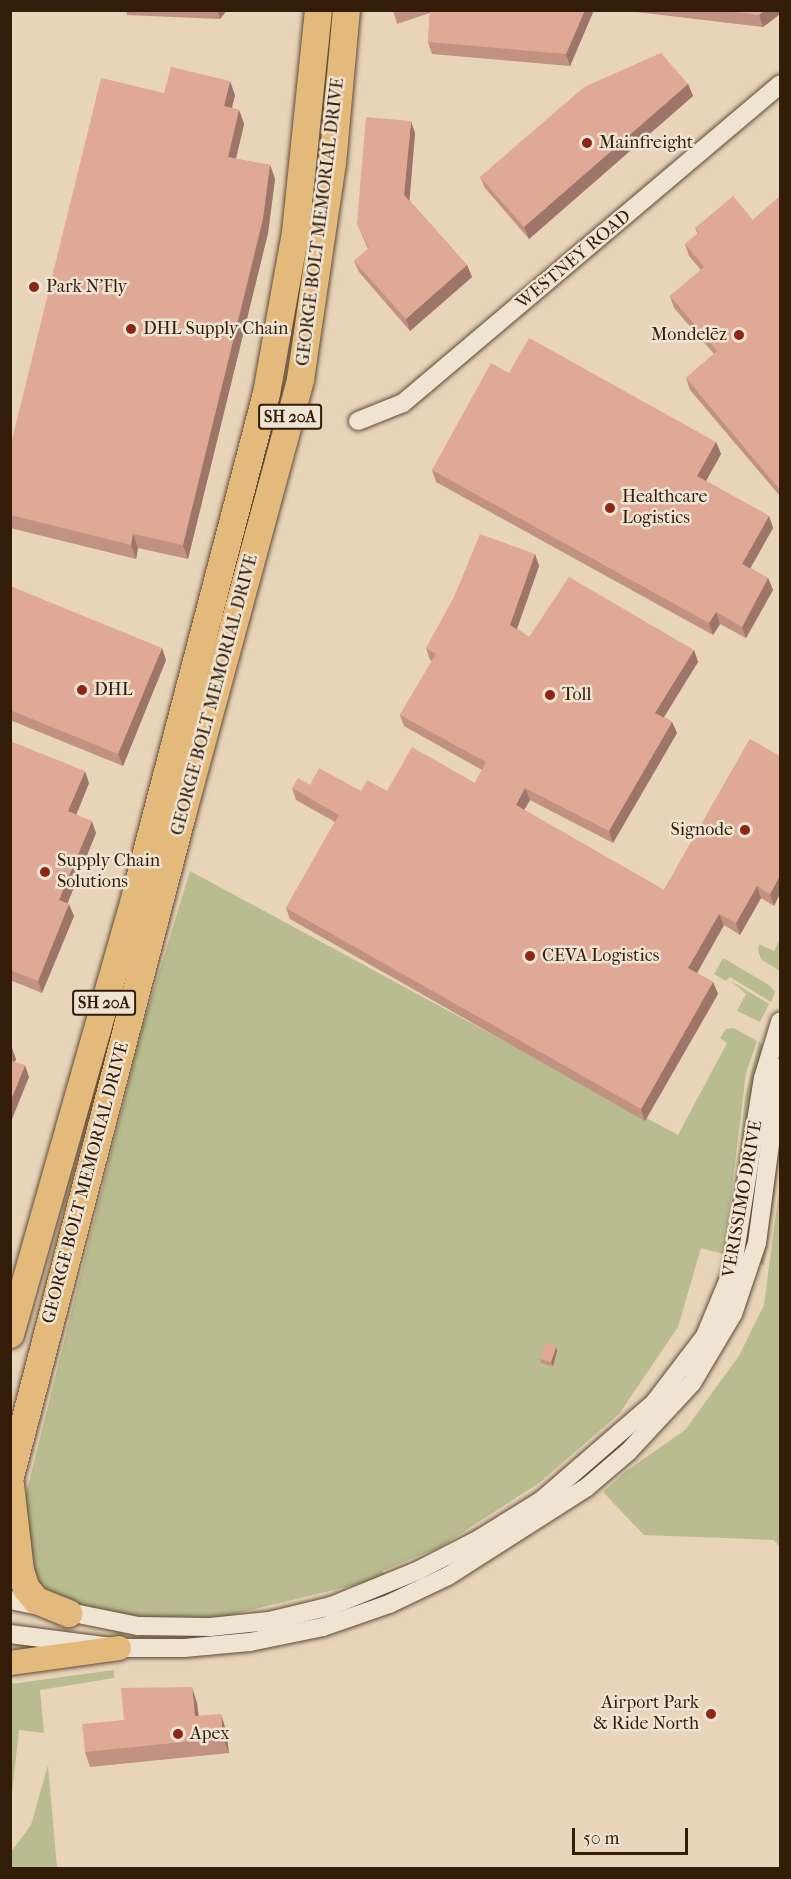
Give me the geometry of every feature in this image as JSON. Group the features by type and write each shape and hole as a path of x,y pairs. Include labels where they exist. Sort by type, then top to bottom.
{"highway":[{"name":"GEORGE BOLT MEMORIAL DRIVE","path":"10,1334 135,894 266,393 295,232 318,10"},
{"name":"GEORGE BOLT MEMORIAL DRIVE","path":"10,1476 300,379 332,163 346,10"},
{"path":"10,1484 20,1570 26,1588 36,1600 68,1613"}],"main road":[{"path":"10,1663 119,1648"}],"street":[{"name":"WESTNEY ROAD","path":"358,421 403,403 780,84"},
{"name":"VERISSIMO DRIVE","path":"10,1600 138,1626 210,1627 269,1621 331,1606 463,1549 542,1500 582,1469 654,1403 682,1371 722,1301 746,1202 763,1078 780,1022"},
{"name":"VERISSIMO DRIVE","path":"10,1634 119,1648 184,1648 250,1642 323,1627 389,1604 481,1557 587,1487 628,1452 692,1383 722,1337 740,1297 757,1243 780,1068"}],"green space":[{"path":"190,871 678,1135 727,1043 720,1038 726,1029 734,1028 757,1041 746,1073 724,1254 701,1248 678,1327 619,1414 539,1483 440,1547 382,1571 387,1577 201,1622 124,1617 64,1601 29,1576 23,1506 143,1025"},
{"path":"780,939 780,971 761,959 758,950 759,944 774,951"},
{"path":"723,958 769,985 775,992 771,1002 730,977 726,981 714,974"},
{"path":"731,981 769,1004 760,1022 737,1011 746,994"},
{"path":"759,1041 763,1045 755,1076 743,1173 738,1173 745,1097"},
{"path":"780,1105 780,1154 764,1265 760,1264"},
{"path":"780,1183 780,1547 774,1540 644,1535 603,1492 625,1472 685,1430 739,1356 764,1305"},
{"path":"114,1670 114,1678 40,1690 44,1733 19,1730 11,1801 11,1684"},
{"path":"48,1765 57,1868 11,1868 11,1852 31,1825"}],"building":[{"path":"430,10 585,10 566,54 428,42"},
{"path":"717,10 765,10 759,15"},
{"name":"Mainfreight","path":"661,53 688,84 524,227 480,177 584,87"},
{"name":"DHL Supply Chain","path":"171,67 230,81 224,106 239,110 228,157 270,165 263,219 183,545 133,534 131,545 10,515 10,448 101,78 164,93"},
{"path":"366,117 411,121 404,195 467,265 406,319 354,261 369,248 357,223"},
{"name":"Mondelēz","path":"733,196 753,220 780,196 780,490 686,378 717,351 670,296 704,267 685,244 699,232 695,228"},
{"name":"Healthcare Logistics","path":"529,338 716,442 697,476 769,516 742,564 768,578 742,627 716,612 709,623 432,470 491,363 509,373"},
{"path":"480,534 535,554 510,625 529,637 569,577 694,650 655,713 672,722 609,831 525,788 516,805 664,890 750,739 780,756 780,875 770,894 757,886 736,923 719,914 688,968 713,982 641,1109 286,908 339,815 292,788 298,778 310,785 319,768 361,791 367,780 387,791 412,747 475,783 486,762 400,715 436,654 426,648 454,597"},
{"name":"DHL","path":"10,586 162,648 118,754 10,710"},
{"name":"Supply Chain Solutions","path":"10,741 85,771 68,811 92,821 59,900 69,904 38,981 10,970"},
{"path":"10,1060 25,1065 10,1102"},
{"path":"545,1343 556,1347 551,1362 540,1359"},
{"path":"192,1687 195,1716 221,1714 223,1738 85,1752 82,1724 124,1720 121,1688"}],"place":[{"name":"Mainfreight","path":"587,143"},
{"name":"Park N'Fly","path":"34,287"},
{"name":"DHL Supply Chain","path":"131,329"},
{"name":"Mondelēz","path":"739,335"},
{"name":"Healthcare Logistics","path":"610,508"},
{"name":"DHL","path":"82,690"},
{"name":"Toll","path":"550,695"},
{"name":"Signode","path":"745,830"},
{"name":"Supply Chain Solutions","path":"45,872"},
{"name":"CEVA Logistics","path":"530,956"},
{"name":"Airport Park & Ride North","path":"711,1714"},
{"name":"Apex","path":"178,1734"}]}
